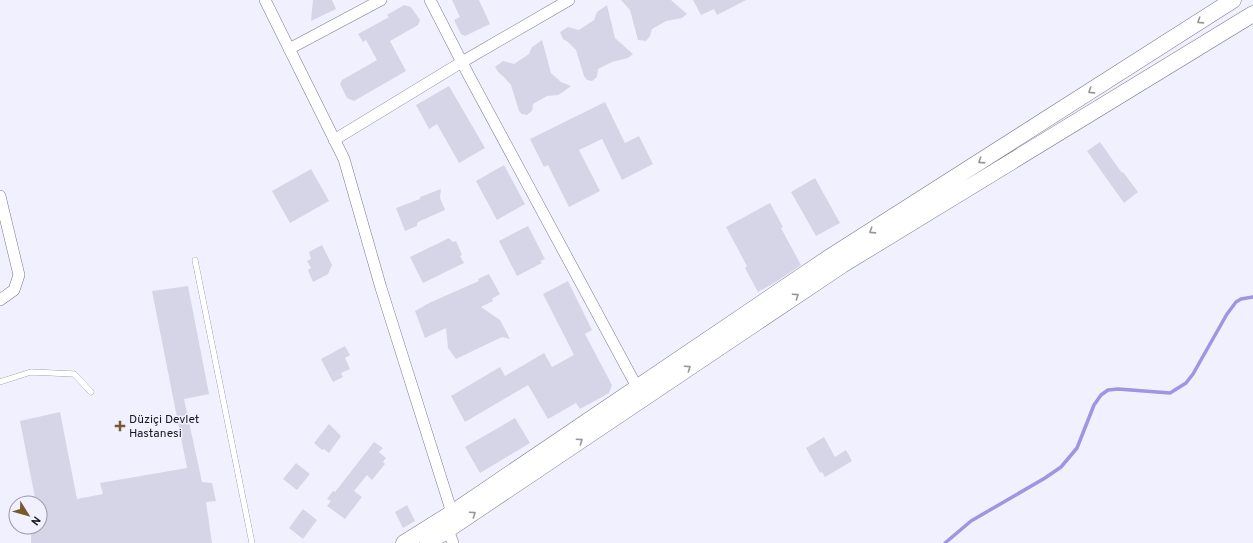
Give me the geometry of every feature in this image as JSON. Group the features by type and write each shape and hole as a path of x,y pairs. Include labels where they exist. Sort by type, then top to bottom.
{"main road":[{"path":"404,543 827,259 1233,0"},
{"path":"428,543 450,537 842,265 1253,14"}],"street":[{"path":"265,0 344,159 381,288 452,512 450,537"},
{"path":"289,49 381,0"},
{"path":"430,0 636,387"},
{"path":"334,140 462,62 569,0"},
{"path":"0,196 19,275 14,290 0,300"}],"lane":[{"path":"195,260 252,543"},
{"path":"0,382 31,372 74,374 91,392"}],"building":[{"path":"313,0 332,0 336,9 311,21"},
{"path":"452,0 479,0 490,24 465,36 461,34 454,20 460,17"},
{"path":"621,0 671,0 687,14 682,18 666,21 652,29 650,36 646,41 638,40 630,10"},
{"path":"693,0 746,0 717,15 714,9 701,15"},
{"path":"404,5 411,7 420,20 418,25 390,41 406,71 354,101 347,98 340,84 342,80 377,60 366,40 363,42 358,34 389,17 387,15"},
{"path":"607,5 615,38 633,54 628,58 612,62 598,69 597,77 592,81 587,80 584,76 576,50 563,39 560,32 568,27 579,30 594,20 597,12"},
{"path":"542,40 551,73 561,82 571,86 558,95 547,96 533,104 532,111 527,115 522,114 519,111 511,85 495,67 503,61 514,64 529,54 532,47"},
{"path":"449,86 485,148 459,163 437,124 429,129 416,105"},
{"path":"605,102 625,143 639,136 653,164 622,180 602,139 579,150 600,191 569,207 548,165 544,167 530,139"},
{"path":"1100,142 1122,173 1123,172 1138,192 1124,203 1087,151"},
{"path":"504,165 525,204 497,220 476,181"},
{"path":"311,169 329,201 290,223 272,191"},
{"path":"815,178 840,223 816,236 791,192"},
{"path":"441,189 440,198 445,210 420,221 417,223 417,226 405,231 396,208"},
{"path":"770,203 783,227 781,228 801,265 758,292 745,268 747,266 726,227"},
{"path":"528,226 545,259 540,261 542,263 517,276 499,241"},
{"path":"449,238 453,242 456,241 462,255 460,256 464,263 423,283 410,257"},
{"path":"322,245 332,265 328,274 313,282 308,270 311,268 307,261 311,259 309,252"},
{"path":"489,274 500,294 492,299 493,301 481,307 500,320 510,339 502,337 456,359 448,348 446,328 425,338 415,311 429,303 479,281 478,279"},
{"path":"568,281 592,330 585,334 612,385 609,393 580,409 576,403 548,419 528,385 465,422 451,396 500,367 505,376 544,353 552,367 574,355 543,294"},
{"path":"188,286 209,394 184,399 202,482 212,483 216,501 206,502 212,543 31,543 31,535 48,535 48,495 34,495 20,421 60,412 77,499 103,494 100,483 187,468 152,291"},
{"path":"345,346 350,355 345,358 350,369 341,373 343,377 333,382 321,359"},
{"path":"515,418 530,443 480,473 465,447"},
{"path":"329,424 341,436 329,453 324,449 322,450 314,443"},
{"path":"824,437 835,457 846,450 852,461 825,477 822,472 820,473 806,448"},
{"path":"374,442 383,448 379,452 386,458 383,462 385,464 372,480 367,475 354,491 362,497 345,519 327,506 331,501 327,499 333,491 335,492"},
{"path":"296,463 310,474 297,490 283,479"},
{"path":"407,505 415,521 403,528 395,512"},
{"path":"303,509 317,520 303,539 289,528"}],"waterway":[{"path":"945,543 971,521 1045,478 1061,467 1077,448 1094,405 1101,395 1108,390 1118,389 1170,393 1186,383 1193,374 1227,314 1236,302 1241,299 1253,297"}],"place":[{"name":"Düziçi Devlet Hastanesi","path":"120,426"}]}
